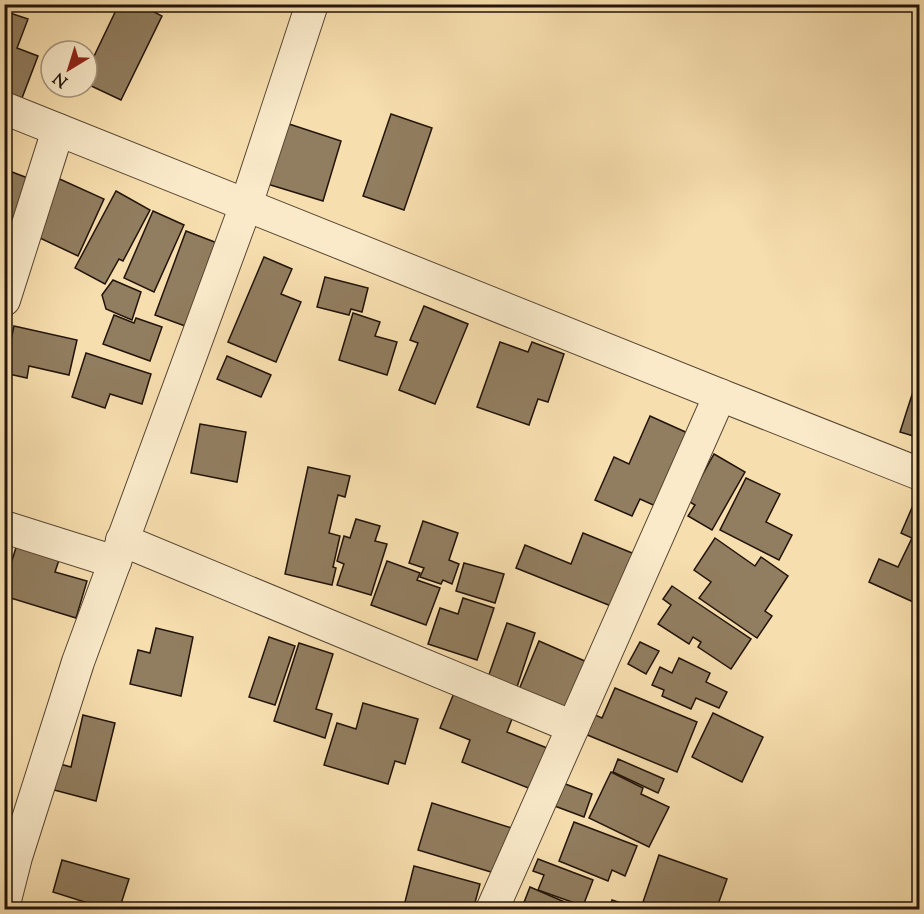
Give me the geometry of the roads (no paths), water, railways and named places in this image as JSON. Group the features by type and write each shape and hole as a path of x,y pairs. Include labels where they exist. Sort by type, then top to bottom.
{"street":[{"path":"4,904 16,857 78,662 246,205 312,4"},
{"path":"4,108 920,474"},
{"path":"4,300 58,130"},
{"path":"492,909 720,395"},
{"path":"4,527 119,551 573,727"}]}
